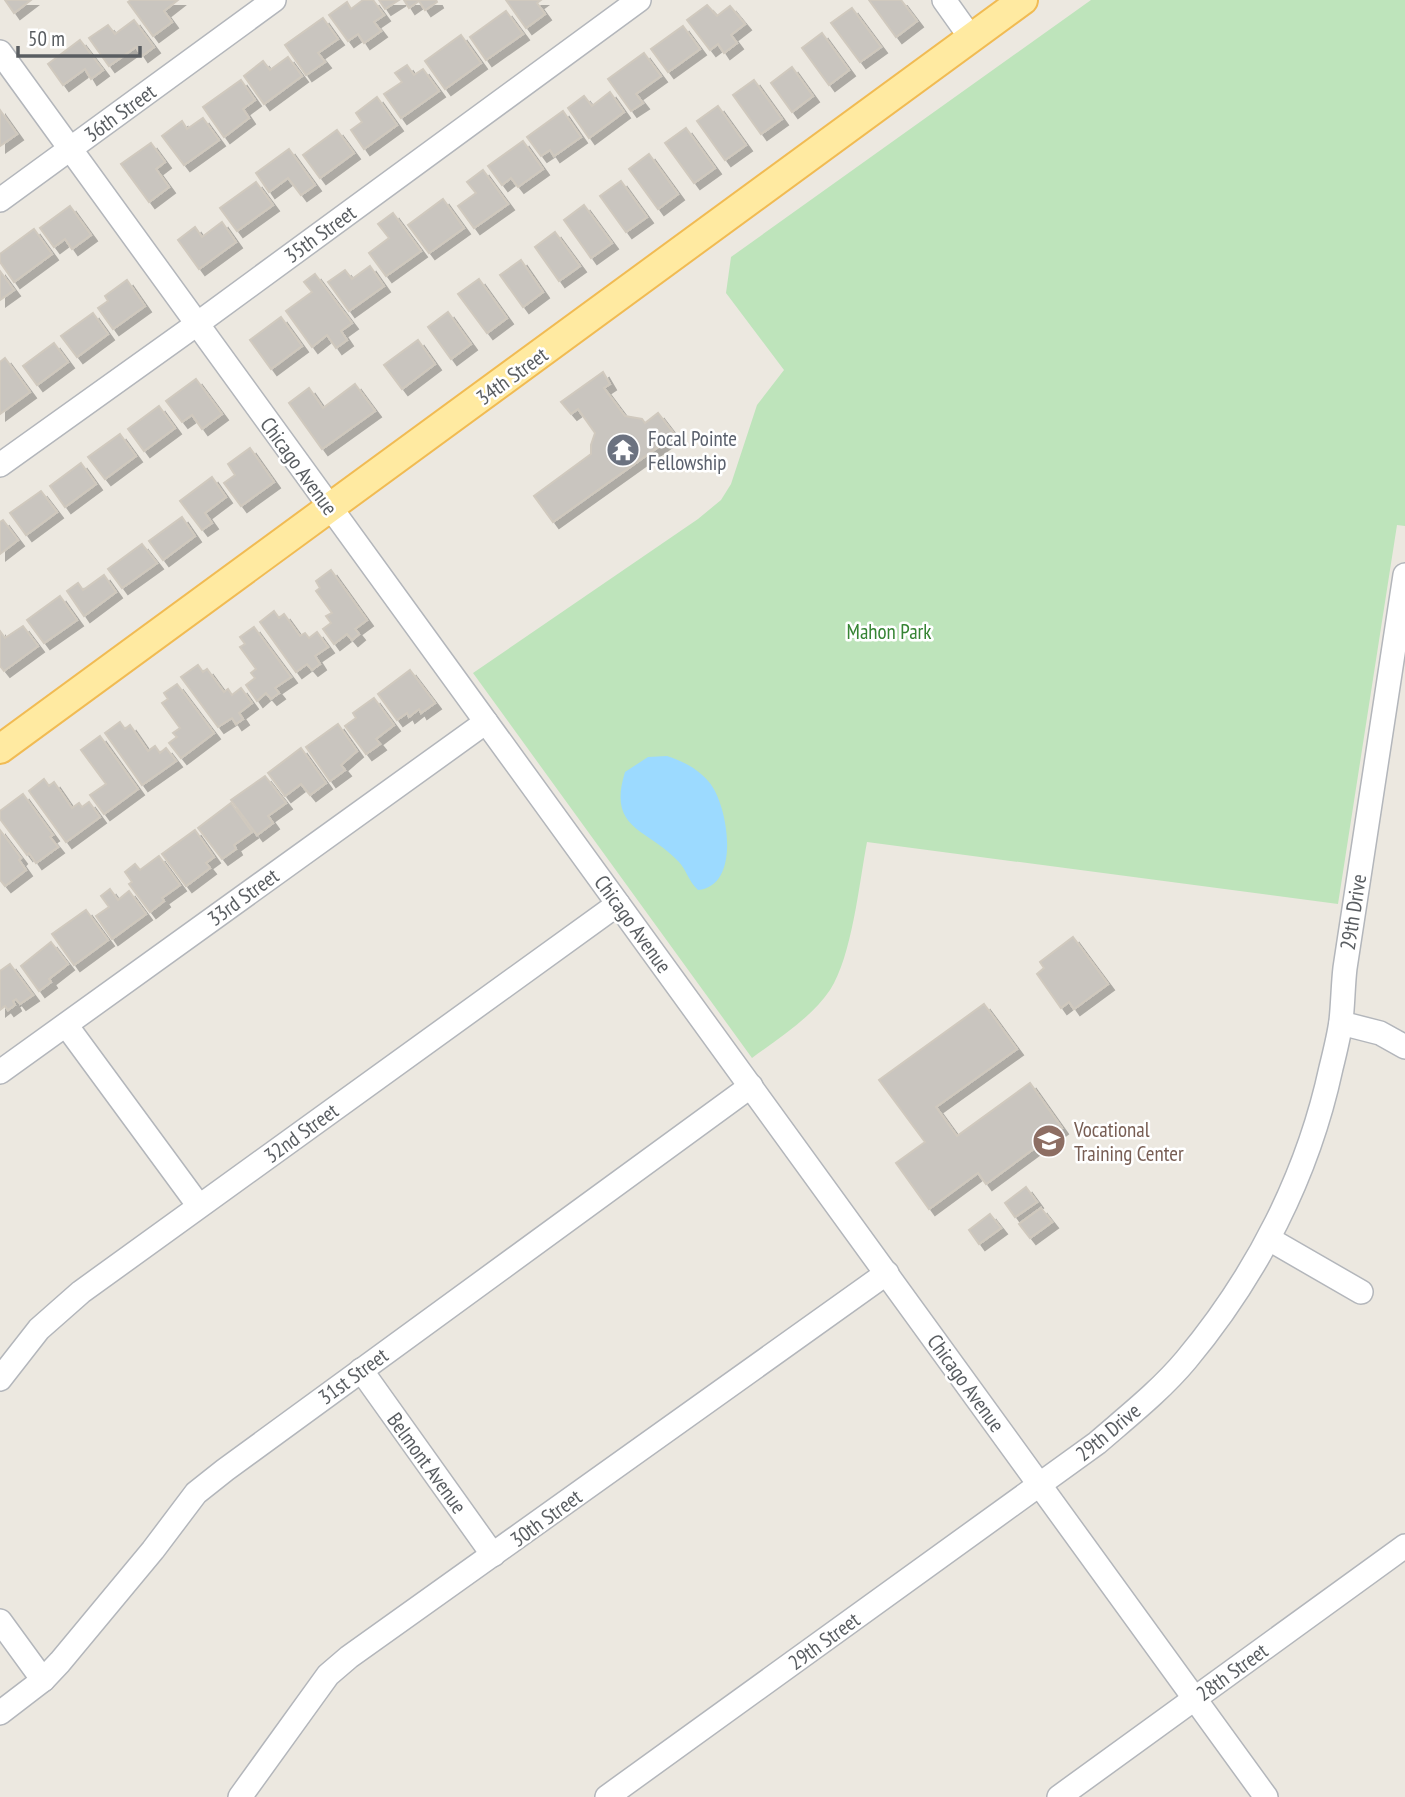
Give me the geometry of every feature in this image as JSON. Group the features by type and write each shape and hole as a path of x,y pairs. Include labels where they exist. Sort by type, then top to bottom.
{"main road":[{"name":"34th Street","path":"0,750 1023,0"}],"street":[{"name":"36th Street","path":"0,200 274,0"},
{"name":"35th Street","path":"0,465 639,0"},
{"path":"944,0 971,38"},
{"name":"Chicago Avenue","path":"0,52 1266,1797"},
{"name":"29th Drive","path":"1040,1486 1097,1443 1186,1361 1236,1294 1269,1239 1312,1137 1325,1097 1341,1023 1345,968 1405,575"},
{"name":"33rd Street","path":"0,1072 485,722"},
{"name":"32nd Street","path":"0,1379 39,1329 81,1292 618,904"},
{"path":"1341,1023 1380,1033 1405,1047"},
{"path":"66,1024 199,1206"},
{"name":"31st Street","path":"0,1713 43,1680 153,1550 196,1493 751,1086"},
{"path":"1269,1239 1361,1292"},
{"name":"30th Street","path":"240,1797 328,1675 349,1657 887,1273"},
{"name":"Belmont Avenue","path":"361,1370 494,1555"},
{"name":"29th Street","path":"607,1797 1040,1486"},
{"name":"28th Street","path":"1059,1797 1405,1546"},
{"path":"0,1621 43,1680"}],"green space":[{"name":"Mahon Park","path":"1091,0 1405,0 1405,526 1397,525 1338,904 867,842 858,898 838,976 830,990 804,1019 752,1058 473,673 698,519 721,500 731,484 757,405 784,370 726,293 731,257"}],"water":[{"path":"667,756 690,766 709,782 716,793 725,825 726,860 721,875 712,885 698,890 679,862 633,826 621,806 625,772 648,757"}],"building":[{"path":"5,0 31,0 14,13"},
{"path":"178,0 164,11 172,22 153,36 128,2"},
{"path":"363,0 373,0 384,15 374,22 381,31 364,43 358,34 348,41 329,15 347,2 351,9"},
{"path":"379,0 399,0 385,9"},
{"path":"404,0 437,2 425,10 419,1 409,8"},
{"path":"506,0 541,0 537,3 545,14 526,28"},
{"path":"869,0 901,0 917,21 896,37"},
{"path":"707,5 717,16 730,6 745,24 731,35 737,43 724,53 718,44 710,50 687,20"},
{"path":"852,8 881,47 860,62 831,23"},
{"path":"506,11 523,34 486,60 470,37"},
{"path":"323,18 338,39 318,53 325,62 306,75 285,45"},
{"path":"134,20 154,47 142,56 136,47 109,66 89,38 108,25 115,34"},
{"path":"683,26 700,49 668,72 651,49"},
{"path":"822,33 849,70 829,85 802,48"},
{"path":"461,35 481,63 445,89 425,61"},
{"path":"80,40 103,70 91,79 85,69 63,85 48,64"},
{"path":"644,53 661,76 636,94 643,103 631,111 608,79"},
{"path":"288,57 302,76 264,104 244,76 263,61 270,70"},
{"path":"407,65 414,75 423,69 439,91 401,118 384,94 402,82 395,73"},
{"path":"792,67 813,96 792,112 771,83"},
{"path":"241,80 255,100 243,109 249,118 224,137 203,107"},
{"path":"754,80 782,119 761,134 733,95"},
{"path":"610,92 624,112 589,138 568,108 584,96 592,106"},
{"path":"377,97 397,125 364,149 351,130 362,122 356,113"},
{"path":"718,106 746,145 725,160 697,121"},
{"path":"0,110 17,134 0,146"},
{"path":"563,111 581,137 554,156 550,150 541,156 527,137"},
{"path":"203,118 219,140 184,165 162,136 182,121 187,129"},
{"path":"686,128 715,168 694,183 665,143"},
{"path":"337,130 354,153 320,178 303,155"},
{"path":"523,141 543,169 518,187 511,178 502,185 488,166"},
{"path":"151,143 165,162 156,169 169,187 149,202 121,164"},
{"path":"289,149 315,185 301,195 288,178 269,192 256,173"},
{"path":"649,154 678,194 658,209 629,169"},
{"path":"483,170 508,204 474,228 458,206 476,193 467,182"},
{"path":"621,181 647,217 626,232 600,196"},
{"path":"256,182 273,205 237,231 220,208"},
{"path":"443,199 464,228 429,253 408,225"},
{"path":"584,205 612,243 591,258 564,220"},
{"path":"70,206 91,235 72,249 65,239 54,247 40,228"},
{"path":"393,213 421,251 386,276 369,253 389,238 378,224"},
{"path":"222,222 236,242 199,269 178,240 195,227 202,237"},
{"path":"34,229 52,254 14,282 0,262 0,254"},
{"path":"555,232 580,266 559,281 535,247"},
{"path":"521,260 543,292 523,307 500,275"},
{"path":"370,266 384,286 349,311 328,282 345,270 352,279"},
{"path":"0,271 14,290 0,300"},
{"path":"315,274 352,323 341,331 347,340 336,348 327,335 312,347 286,311 312,292 304,282"},
{"path":"479,279 507,318 487,333 458,294"},
{"path":"127,280 145,306 113,329 98,308 108,301 105,296"},
{"path":"448,312 471,344 451,359 428,327"},
{"path":"93,313 108,334 77,357 61,336"},
{"path":"281,317 302,346 271,369 250,340"},
{"path":"418,340 435,364 402,389 384,365"},
{"path":"54,343 68,362 37,385 23,366"},
{"path":"5,358 30,392 0,414 0,362"},
{"name":"Focal Pointe Fellowship","path":"603,372 610,384 604,388 625,416 642,419 645,423 658,413 675,435 553,522 534,496 591,454 595,433 578,409 571,414 561,402"},
{"path":"196,379 222,414 202,429 192,415 182,422 166,401"},
{"path":"355,384 375,411 322,449 289,403 309,388 323,408"},
{"path":"159,406 175,428 144,451 128,429"},
{"path":"120,434 136,456 105,479 88,457"},
{"path":"250,448 274,482 241,506 224,483 235,475 228,464"},
{"path":"81,463 96,484 65,507 50,486"},
{"path":"212,477 226,497 205,513 212,523 202,530 180,501"},
{"path":"41,491 57,512 26,535 10,513"},
{"path":"182,517 195,536 163,560 149,541"},
{"path":"3,520 18,540 0,554 0,522"},
{"path":"142,544 157,563 122,588 108,569"},
{"path":"331,570 367,620 355,629 359,634 352,640 347,634 334,644 323,629 331,623 326,616 332,613 316,591 320,588 316,581"},
{"path":"104,575 116,592 84,616 67,591 78,583 83,590"},
{"path":"60,596 77,620 44,643 27,620"},
{"path":"274,611 279,618 284,614 300,636 305,633 309,638 317,632 328,647 315,656 320,664 312,670 307,664 296,672 260,622"},
{"path":"23,626 38,646 4,671 0,666 0,631 5,638"},
{"path":"254,627 291,677 275,688 279,693 271,699 266,693 257,701 246,685 255,678 251,673 256,669 240,647 245,644 240,637"},
{"path":"198,665 203,672 207,669 224,692 228,689 232,695 241,688 252,703 239,713 243,719 236,724 232,718 218,727 181,677"},
{"path":"410,670 435,703 421,713 419,709 409,717 407,713 397,720 378,694"},
{"path":"177,684 214,733 181,758 169,743 177,737 173,733 180,728 162,703 168,699 164,693"},
{"path":"374,698 394,725 376,739 380,744 366,754 345,726 356,718 353,713"},
{"path":"120,722 125,729 130,725 148,751 155,746 160,753 166,748 176,761 142,785 105,733"},
{"path":"338,724 357,751 341,765 345,770 330,781 306,747"},
{"path":"100,736 138,789 104,814 90,795 106,784 81,750"},
{"path":"301,748 326,783 310,795 301,784 285,796 268,773"},
{"path":"265,776 286,803 268,816 273,823 257,835 231,800"},
{"path":"44,779 49,786 54,782 72,808 79,803 82,807 89,802 100,817 66,842 29,791"},
{"path":"23,794 53,835 50,837 58,847 36,863 0,819 0,811"},
{"path":"231,803 252,832 234,845 236,849 222,859 198,828"},
{"path":"0,830 21,858 19,860 26,870 5,886 0,880"},
{"path":"195,830 214,857 206,863 210,868 186,886 162,854"},
{"path":"159,856 180,885 162,898 164,901 150,912 129,884 132,882 125,872 135,864 140,870"},
{"path":"110,889 118,900 129,891 146,914 112,939 96,916 109,907 101,896"},
{"path":"86,910 108,940 74,965 52,934"},
{"path":"1073,937 1108,984 1074,1009 1069,1002 1061,1008 1037,974 1044,968 1040,962"},
{"path":"51,942 68,964 39,991 21,966"},
{"path":"10,964 33,995 20,1004 16,999 13,1001 15,1005 8,1010 5,1006 0,1010 0,971"},
{"path":"984,1004 1017,1049 936,1107 957,1136 1030,1083 1062,1128 986,1184 978,1173 929,1209 896,1163 925,1142 879,1080"},
{"path":"1026,1187 1037,1202 1015,1217 1005,1203"},
{"path":"1041,1208 1052,1222 1030,1238 1019,1224"},
{"path":"990,1214 1001,1228 979,1244 969,1230"}],"place":[{"name":"Focal Pointe Fellowship","path":"623,450"},
{"name":"Vocational Training Center","path":"1049,1141"}]}
